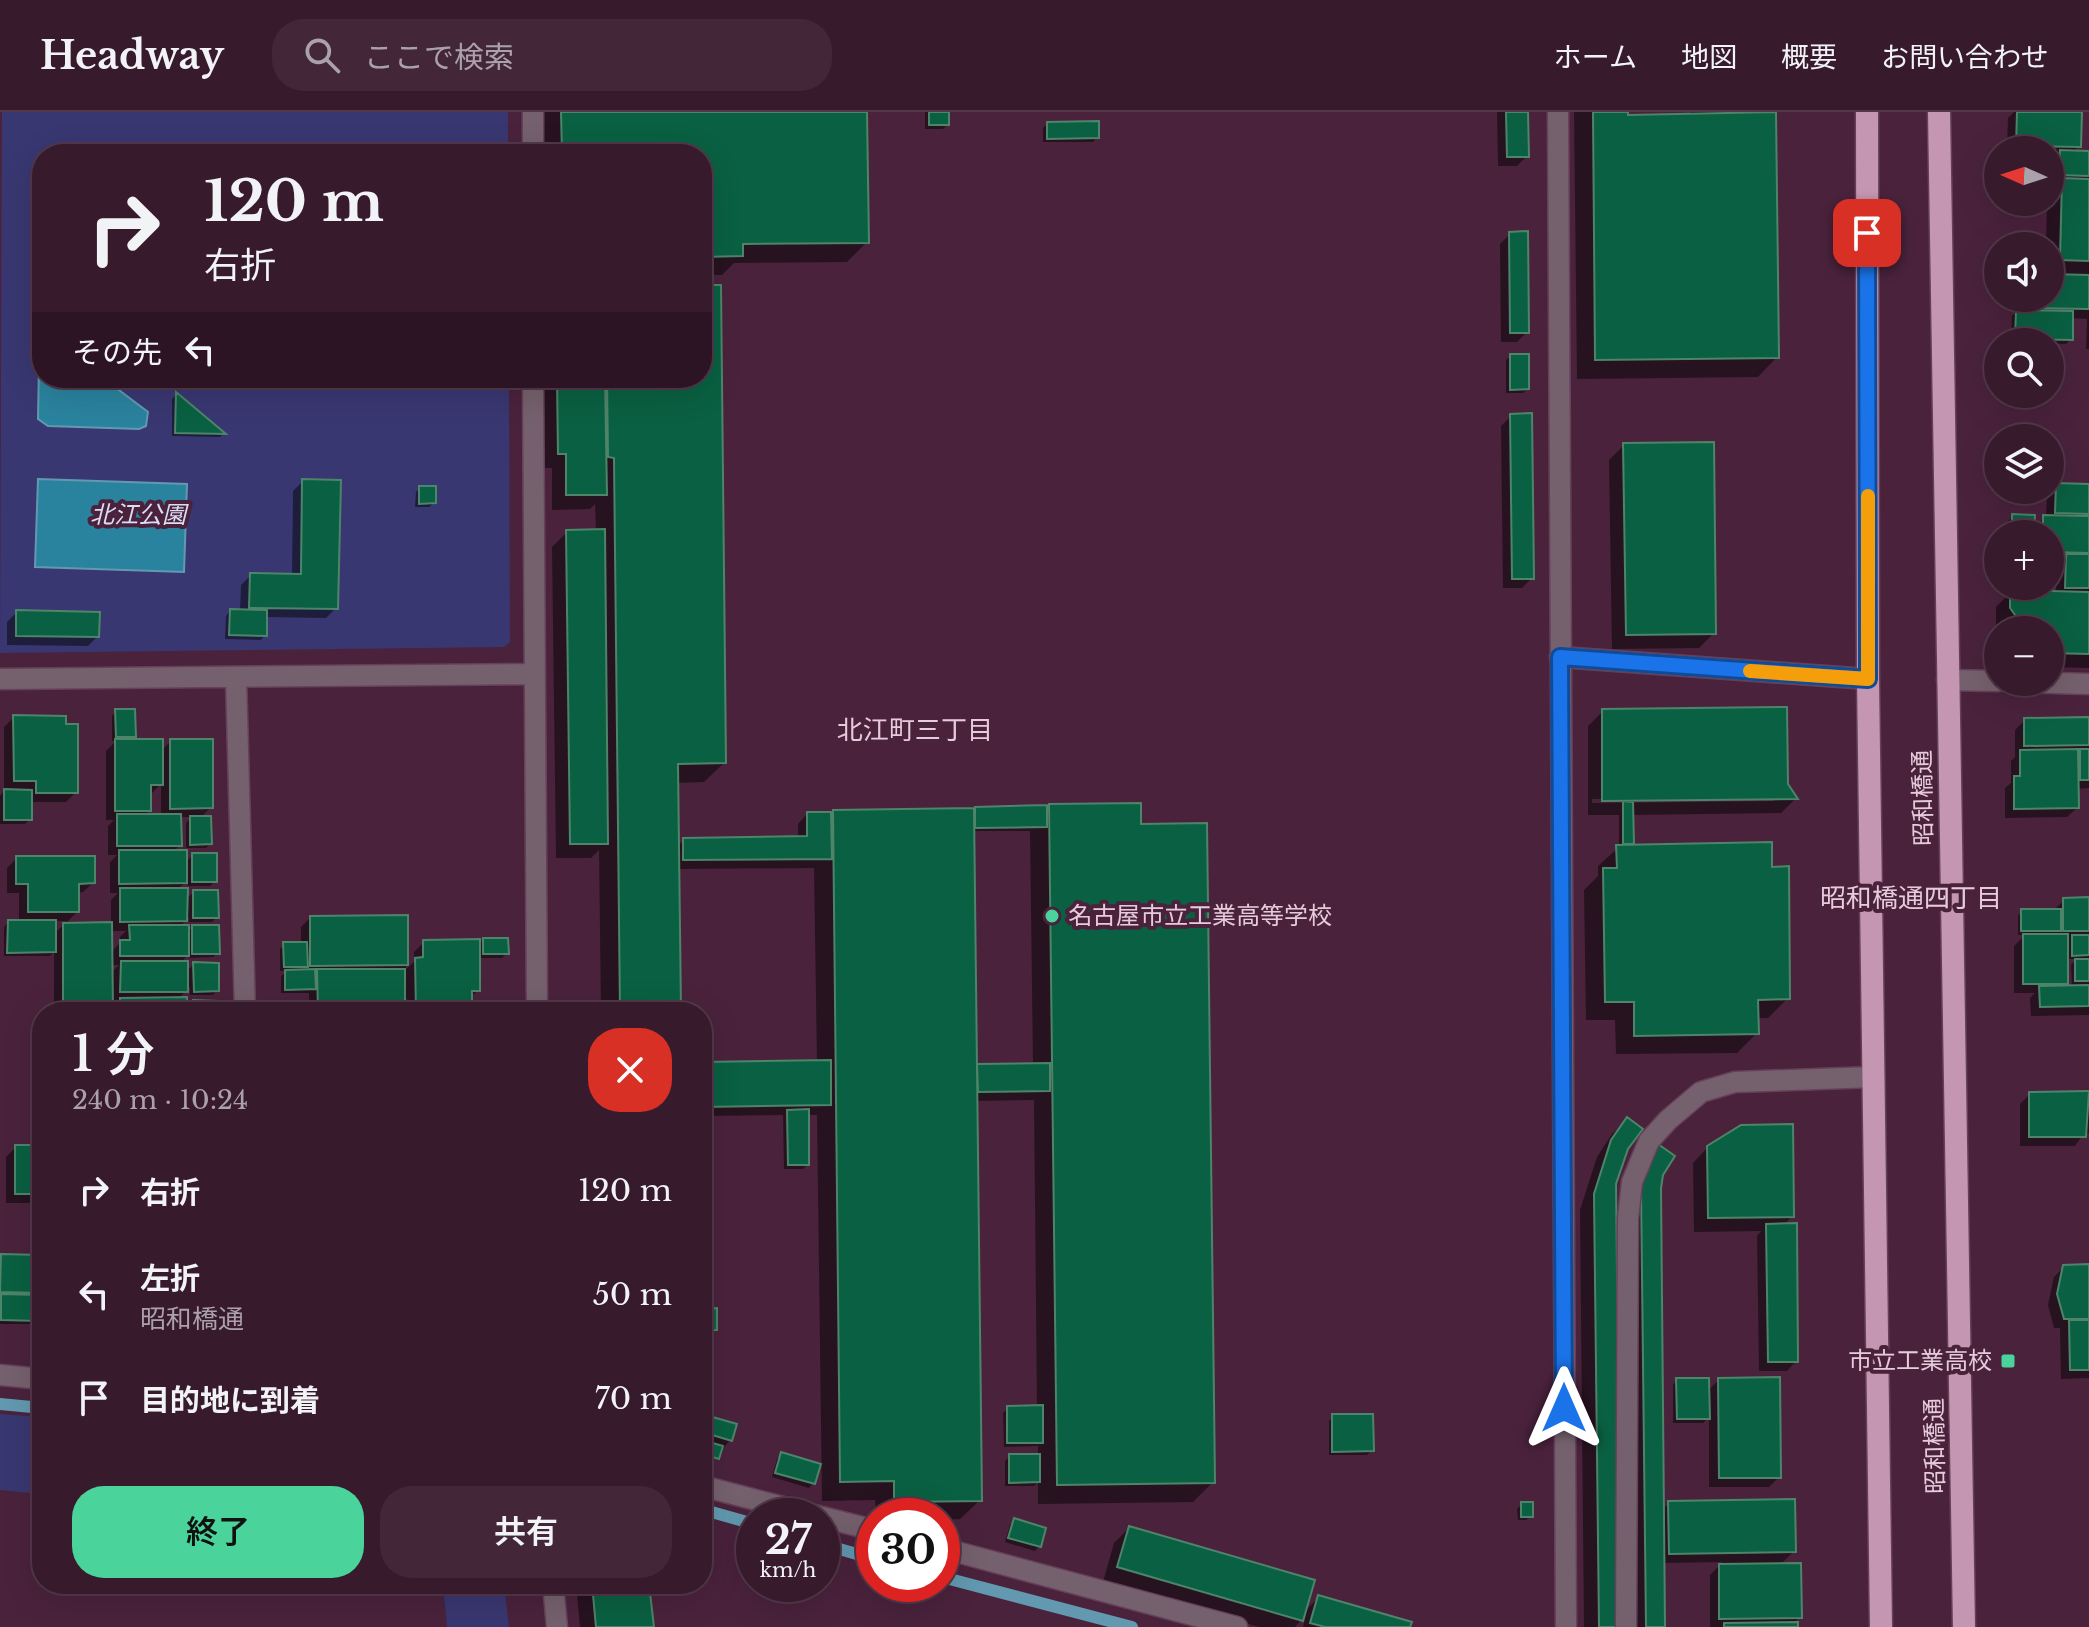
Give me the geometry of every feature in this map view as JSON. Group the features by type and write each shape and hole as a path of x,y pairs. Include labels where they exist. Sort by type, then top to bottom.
{"highway":[{"path":"1867,112 1868,679 1881,1627"},
{"name":"昭和橋通","path":"1939,112 1964,1627"}],"street":[{"path":"533,112 533,144"},
{"path":"1558,112 1566,1627"},
{"path":"533,388 537,1002"},
{"path":"1560,657 1868,679"},
{"path":"0,679 533,674"},
{"path":"236,677 245,1002"},
{"path":"1947,680 1984,681"},
{"path":"2064,683 2089,684"},
{"path":"1626,1627 1628,1218 1632,1182 1649,1141 1701,1092 1735,1082 1873,1077"},
{"path":"0,1375 32,1378"},
{"path":"712,1489 749,1498"},
{"path":"960,1553 1237,1627"},
{"path":"554,1594 557,1627"}],"green space":[{"name":"北江公園","path":"2,112 508,112 508,144 32,144 32,388 509,388 510,642 504,647 0,653"},
{"path":"0,1414 32,1416 32,1493 0,1490"},
{"path":"444,1594 505,1594 509,1627 447,1627"}],"water":[{"path":"39,388 116,388 148,412 146,426 139,429 48,426 38,419"},
{"path":"38,479 187,484 184,572 35,567"}],"building":[{"path":"561,112 867,112 869,243 743,244 743,256 712,257 712,144 562,144"},
{"path":"929,112 949,112 949,125 929,125"},
{"path":"1506,112 1528,112 1529,157 1507,157"},
{"path":"1593,112 1628,112 1628,115 1776,112 1779,358 1595,360"},
{"path":"2017,112 2082,112 2081,147 2064,147 2064,136 2016,136"},
{"path":"1099,121 1099,138 1047,139 1047,122"},
{"path":"2064,150 2089,151 2089,176 2064,175"},
{"path":"2064,178 2089,179 2089,261 2064,260 2064,232 2061,232"},
{"path":"1528,231 1529,333 1510,333 1509,232"},
{"path":"2064,274 2089,275 2089,309 2064,309"},
{"path":"712,285 721,285 726,763 678,764 681,1002 620,1002 614,458 608,457 607,388 712,388"},
{"path":"2073,311 2073,340 2064,340 2064,328 2015,328 2016,312"},
{"path":"1510,354 1529,354 1529,389 1510,390"},
{"path":"557,388 605,388 607,495 566,495 566,454 558,454"},
{"path":"176,392 226,434 175,433"},
{"path":"1532,413 1534,579 1512,579 1510,414"},
{"path":"1714,442 1716,634 1626,635 1623,443"},
{"path":"302,479 341,480 338,609 249,608 250,573 301,574"},
{"path":"2064,483 2089,484 2089,514 2055,513 2055,504 2064,504"},
{"path":"419,486 436,486 436,503 419,504"},
{"path":"2012,514 2035,515 2035,520 2012,520"},
{"path":"2043,515 2089,516 2089,553 2064,552 2064,520 2043,520"},
{"path":"605,529 608,844 570,844 566,530"},
{"path":"2066,554 2089,554 2089,588 2065,588"},
{"path":"2064,591 2089,592 2089,654 2064,653 2064,616 2016,616 2010,608 2010,600 2064,600"},
{"path":"230,609 267,610 267,636 229,635"},
{"path":"16,610 100,612 99,637 16,636"},
{"path":"1787,707 1788,784 1798,799 1602,801 1602,709"},
{"path":"115,709 135,709 136,737 116,737"},
{"path":"13,715 66,716 66,724 78,724 78,793 36,793 36,781 14,781"},
{"path":"2089,717 2089,745 2024,746 2024,718"},
{"path":"115,739 163,739 163,785 151,785 151,811 115,811"},
{"path":"170,739 213,739 213,808 170,809"},
{"path":"2078,749 2079,808 2014,809 2014,776 2020,776 2020,750"},
{"path":"2080,749 2089,749 2089,780 2080,780"},
{"path":"4,789 32,790 32,820 4,820"},
{"path":"1623,801 1633,802 1634,844 1623,844"},
{"path":"1141,803 1141,824 1207,823 1215,1483 1057,1485 1049,804"},
{"path":"1047,805 1047,827 975,828 975,807"},
{"path":"974,808 982,1501 894,1498 894,1481 840,1482 833,810"},
{"path":"807,812 831,812 832,859 683,860 683,838 807,836"},
{"path":"117,814 181,814 182,846 117,846"},
{"path":"190,816 211,816 212,844 190,845"},
{"path":"1772,842 1772,867 1789,866 1790,999 1758,1000 1759,1034 1634,1036 1634,1002 1605,1002 1603,868 1617,868 1616,845"},
{"path":"119,850 187,850 187,883 119,884"},
{"path":"192,853 217,853 217,882 192,882"},
{"path":"16,856 95,856 95,883 79,884 79,912 28,912 28,884 16,884"},
{"path":"120,888 188,888 187,921 120,922"},
{"path":"193,890 218,890 219,918 193,918"},
{"path":"2089,897 2089,931 2063,931 2063,898"},
{"path":"2021,909 2061,909 2061,931 2021,931"},
{"path":"408,915 408,965 310,966 310,916"},
{"path":"8,920 56,920 56,952 7,953"},
{"path":"112,922 113,1002 63,1002 63,923"},
{"path":"129,925 189,925 189,956 120,956 120,940 130,940"},
{"path":"192,925 219,925 220,954 192,954"},
{"path":"2023,934 2068,934 2068,984 2023,984"},
{"path":"2072,935 2089,935 2089,955 2072,956"},
{"path":"483,938 508,938 509,954 483,954"},
{"path":"480,939 480,991 472,991 472,1002 416,1002 415,958 423,957 423,940"},
{"path":"283,942 307,942 308,967 284,967"},
{"path":"2075,959 2089,959 2089,981 2075,981"},
{"path":"121,961 188,961 188,992 120,992"},
{"path":"193,962 219,963 219,991 194,992"},
{"path":"315,969 316,989 285,990 285,970"},
{"path":"317,969 405,969 405,1002 318,1002"},
{"path":"2089,985 2089,1006 2040,1007 2039,986"},
{"path":"187,997 187,1002 120,1002 120,998"},
{"path":"831,1060 831,1105 712,1107 712,1062"},
{"path":"1050,1063 1050,1091 978,1092 977,1064"},
{"path":"2089,1091 2086,1137 2029,1137 2029,1092"},
{"path":"809,1109 809,1165 788,1165 787,1110"},
{"path":"1627,1117 1643,1129 1628,1149 1616,1184 1621,1627 1599,1627 1594,1194 1611,1140"},
{"path":"1793,1124 1794,1217 1708,1218 1707,1146 1741,1125"},
{"path":"1658,1144 1675,1156 1663,1175 1661,1188 1665,1627 1646,1627 1641,1188 1642,1177"},
{"path":"15,1145 32,1145 32,1194 15,1194"},
{"path":"1797,1223 1798,1362 1768,1362 1766,1224"},
{"path":"1,1254 32,1255 32,1293 0,1292"},
{"path":"2089,1264 2089,1319 2064,1319 2057,1294 2063,1265"},
{"path":"1,1294 32,1295 32,1321 1,1320"},
{"path":"712,1308 717,1308 717,1330 712,1330"},
{"path":"2069,1320 2089,1320 2089,1370 2070,1370"},
{"path":"1780,1377 1781,1478 1719,1478 1718,1378"},
{"path":"1676,1378 1709,1378 1710,1419 1677,1419"},
{"path":"1043,1405 1043,1443 1007,1443 1007,1406"},
{"path":"1332,1414 1373,1414 1374,1451 1332,1452"},
{"path":"712,1417 737,1424 732,1441 712,1435"},
{"path":"712,1443 723,1446 719,1459 712,1457"},
{"path":"781,1452 821,1464 815,1484 775,1473"},
{"path":"1009,1454 1040,1454 1040,1482 1009,1483"},
{"path":"1795,1499 1796,1552 1669,1554 1668,1501"},
{"path":"1521,1502 1533,1502 1533,1517 1521,1517"},
{"path":"1014,1518 1046,1528 1041,1547 1008,1538"},
{"path":"1129,1526 1315,1580 1303,1621 1117,1567"},
{"path":"1801,1563 1802,1618 1719,1619 1719,1564"},
{"path":"593,1594 650,1594 654,1627 596,1627"},
{"path":"1318,1595 1412,1622 1410,1627 1325,1627 1310,1623"},
{"path":"1798,1622 1798,1627 1724,1627 1724,1623"}],"waterway":[{"path":"0,1404 32,1407"},
{"path":"712,1512 736,1519"},
{"path":"840,1549 856,1554"},
{"path":"960,1582 1132,1627"}],"slow traffic":[{"path":"1750,671 1868,679 1868,496"}],"place":[{"name":"名古屋市立工業高等学校","path":"1052,916"},
{"name":"市立工業高校","path":"2008,1361"}],"district":[{"name":"北江町三丁目","path":"915,730"},
{"name":"昭和橋通四丁目","path":"1911,898"}],"route":[{"path":"1564,1408 1560,657 1868,679 1867,233"}]}
